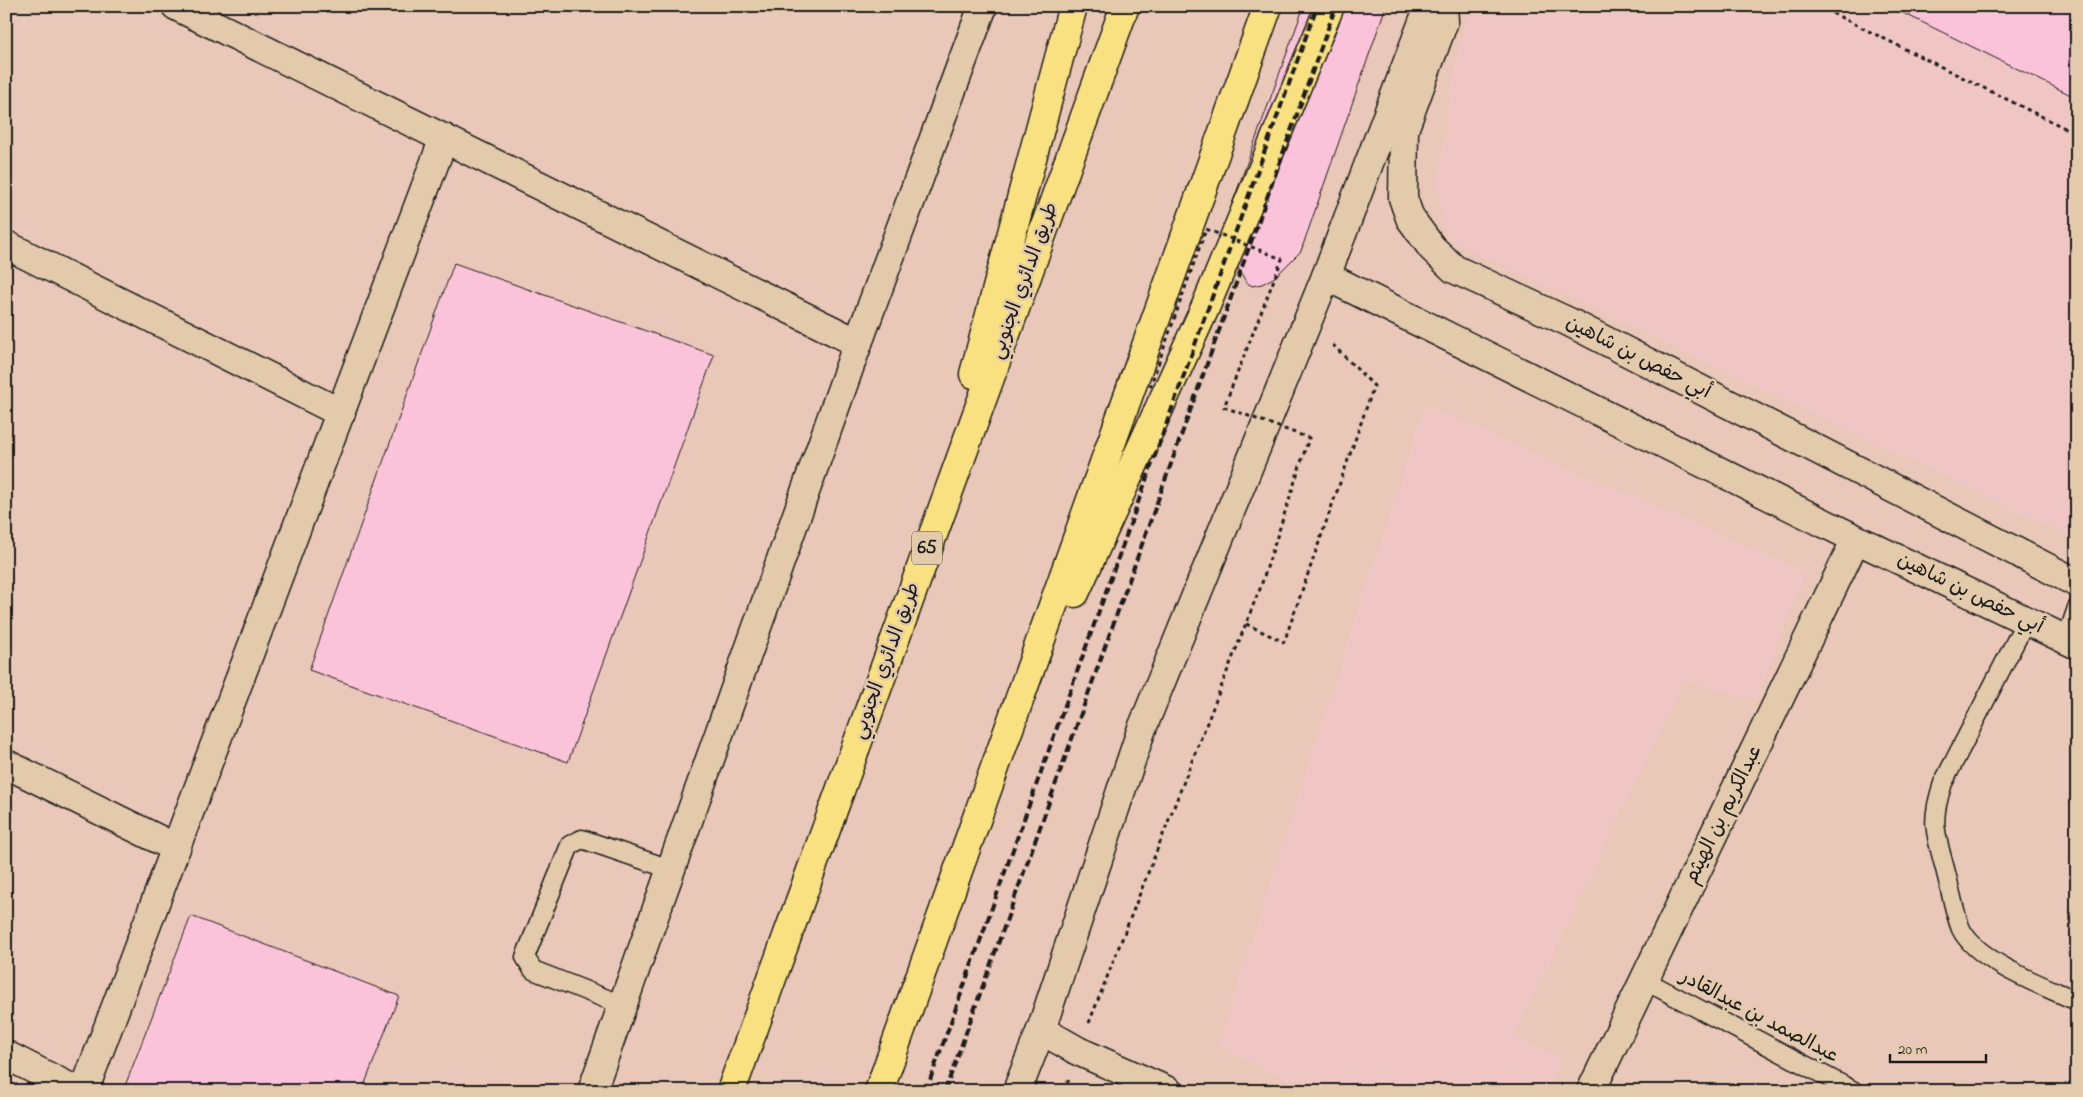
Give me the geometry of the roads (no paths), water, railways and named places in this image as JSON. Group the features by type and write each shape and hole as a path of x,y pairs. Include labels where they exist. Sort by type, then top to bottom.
{"highway":[{"path":"926,552 1073,6"},
{"name":"طريق الدائري الجنوبي","path":"730,1091 1125,6"},
{"path":"879,1091 1268,6"},
{"path":"994,772 1204,308 1330,6"}],"street":[{"path":"176,6 858,344"},
{"path":"592,1091 858,344 983,6"},
{"path":"1017,1091 1041,1030 1141,731 1326,276 1429,6"},
{"name":"أبي حفص بن شاهين","path":"1443,6 1444,21 1404,130 1403,198 1410,218 1432,248 1454,269 1569,322 2077,582"},
{"path":"84,1091 444,138"},
{"path":"6,245 341,413"},
{"name":"أبي حفص بن شاهين","path":"1326,276 1856,539 2071,643"},
{"name":"عبدالكريم بن الهيثم","path":"1590,1091 1856,539"},
{"path":"6,764 176,848"},
{"path":"1041,1030 1078,1050 1168,1091"},
{"path":"6,1055 77,1091"}],"lane":[{"path":"2071,643 2077,608"},
{"path":"2026,621 1943,784 1936,806 1934,827 1961,929 1972,944 1992,960 2077,1001"},
{"path":"622,1005 533,970 525,957 570,845 582,839 670,869"},
{"name":"عبدالصمد بن عبدالقادر","path":"1644,980 1854,1091"}],"railway":[{"path":"926,1091 1317,6"},
{"path":"945,1091 1336,6"}]}
